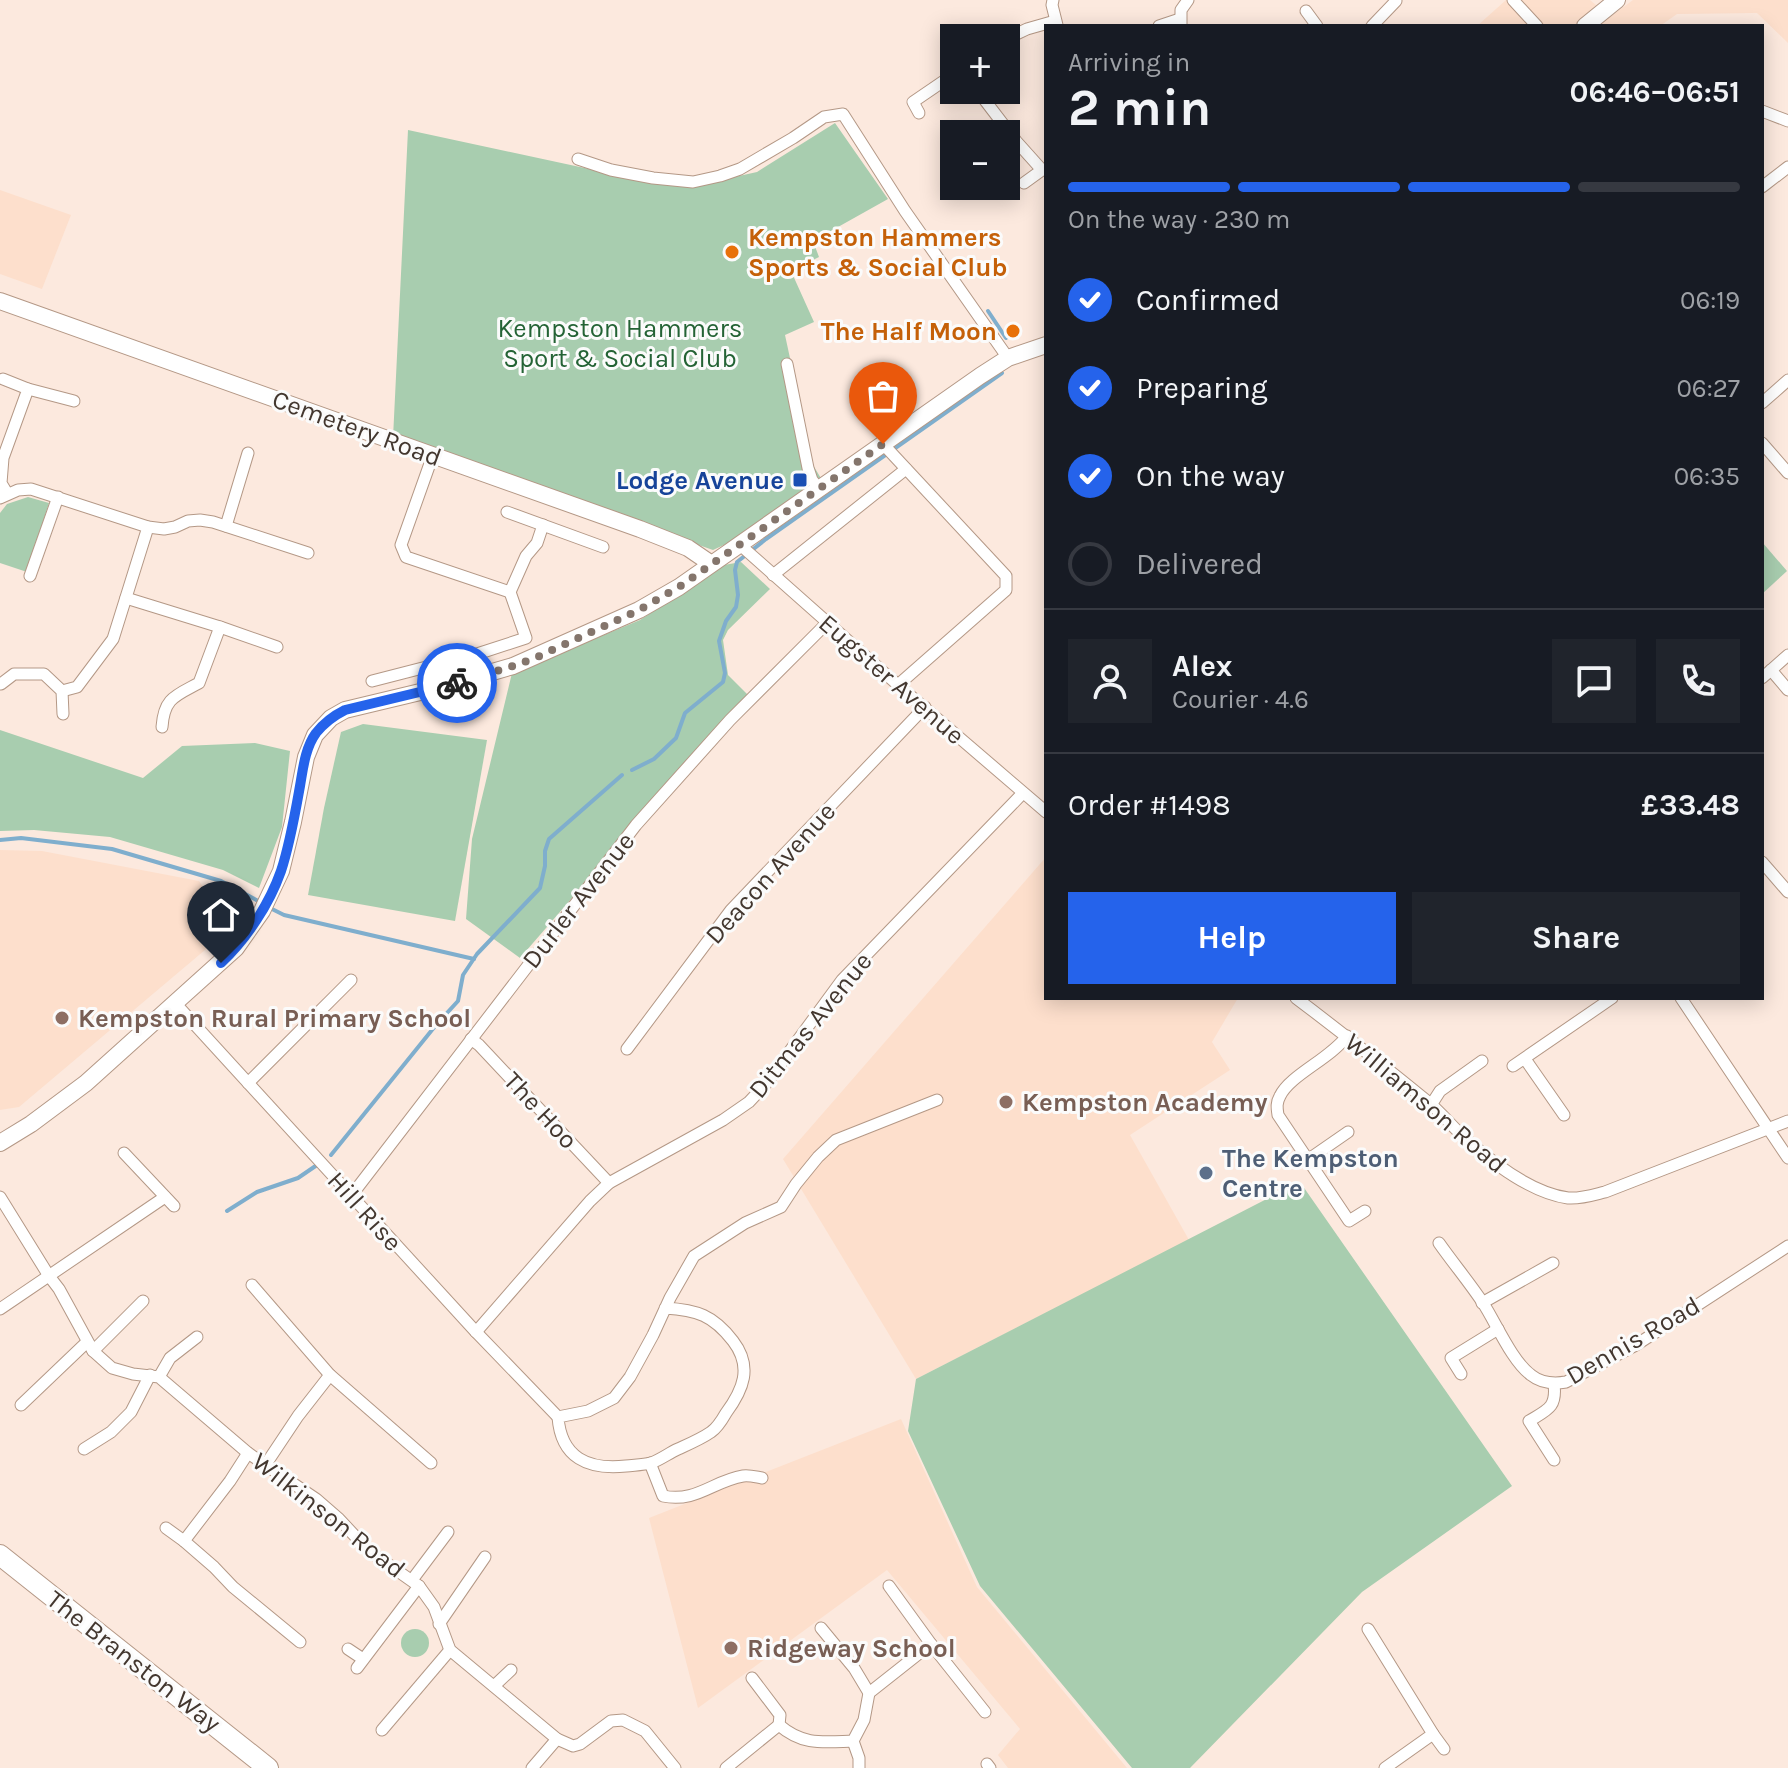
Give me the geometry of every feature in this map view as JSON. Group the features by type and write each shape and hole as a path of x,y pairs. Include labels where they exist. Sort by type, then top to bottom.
{"highway":[{"name":"The Branston Way","path":"0,1555 268,1768"}],"main road":[{"name":"Cemetery Road","path":"0,301 717,559"},
{"path":"0,1143 86,1083 236,948 265,906 281,871 306,757 315,735 331,718 345,710 513,666 639,610 679,587 717,559 746,550 819,489 888,449 1008,358 1044,346"}],"street":[{"path":"1053,0 1056,23"},
{"path":"1180,23 1181,10 1188,0"},
{"path":"1374,24 1395,0"},
{"path":"1513,0 1535,24"},
{"path":"1306,11 1316,24"},
{"path":"1020,32 1044,25"},
{"path":"919,113 913,102 940,84"},
{"path":"988,104 1016,141 1044,168 1024,183"},
{"path":"1764,112 1788,121"},
{"path":"578,159 611,170 693,182 740,169 824,117 843,114 931,249 1008,358"},
{"path":"1764,186 1785,173"},
{"path":"787,364 808,468 819,489"},
{"path":"3,379 74,401"},
{"path":"1764,401 1788,380"},
{"path":"28,389 2,458 3,496 31,489 148,527 164,529 200,520 308,553"},
{"path":"1764,445 1788,473"},
{"path":"888,449 1006,576 1006,590 898,685"},
{"path":"226,526 248,453"},
{"path":"433,455 401,545 406,557 510,592"},
{"path":"773,575 906,469"},
{"path":"30,576 58,497"},
{"path":"507,512 603,547"},
{"path":"372,681 526,638 510,592 526,556 537,543 543,525"},
{"path":"62,691 77,687 113,639 148,527"},
{"name":"Eugster Avenue","path":"746,550 1044,810"},
{"path":"126,598 277,647"},
{"name":"Durler Avenue","path":"351,1196 636,825 730,720 827,623"},
{"path":"162,727 163,713 172,697 199,683 220,627"},
{"path":"1788,655 1766,674 1788,690"},
{"path":"1,684 14,674 44,674 62,691 63,714"},
{"name":"Deacon Avenue","path":"627,1049 731,910 925,707"},
{"name":"Ditmas Avenue","path":"476,1332 609,1183 723,1120 749,1102 765,1085 842,980 1023,793"},
{"path":"1764,864 1788,892"},
{"path":"248,1083 351,980"},
{"name":"Williamson Road","path":"1299,1000 1431,1105 1502,1168 1528,1184 1570,1198 1605,1192 1788,1121"},
{"path":"1513,1066 1609,1000"},
{"path":"1682,1000 1788,1158"},
{"name":"Hill Rise","path":"175,1003 476,1332 558,1417"},
{"path":"1347,1036 1339,1047 1287,1086 1276,1105 1278,1115 1349,1221 1365,1211"},
{"name":"The Hoo","path":"471,1039 609,1183"},
{"path":"1525,1059 1564,1115"},
{"path":"1431,1105 1440,1091 1482,1061"},
{"path":"665,1308 688,1309 709,1316 726,1332 740,1350 744,1376 737,1398 714,1431 650,1463 607,1468 588,1463 572,1453 559,1432 558,1417 588,1411 614,1398 630,1377 665,1308 694,1256 745,1223 781,1207 818,1157 836,1140 937,1100"},
{"path":"1309,1159 1348,1132"},
{"path":"124,1153 174,1206"},
{"name":"Wilkinson Road","path":"0,1197 59,1289 90,1346 112,1368 154,1376 248,1453 316,1499 368,1550 416,1583 434,1607 450,1650 557,1739"},
{"path":"0,1309 165,1197"},
{"name":"Dennis Road","path":"1439,1243 1521,1364 1531,1376 1554,1384 1566,1382 1636,1345 1788,1246"},
{"path":"1482,1303 1553,1263"},
{"path":"252,1285 330,1375 431,1463"},
{"path":"21,1405 143,1301"},
{"path":"1461,1374 1451,1358 1498,1329"},
{"path":"84,1449 111,1432 131,1412 154,1376 170,1358 197,1337"},
{"path":"266,1464 330,1375"},
{"path":"1554,1384 1553,1404 1529,1421 1554,1460"},
{"path":"184,1541 248,1453"},
{"path":"650,1463 663,1496 675,1498 687,1497 744,1476 762,1478"},
{"path":"166,1528 300,1642"},
{"path":"348,1649 360,1664 448,1532"},
{"path":"439,1624 485,1557"},
{"path":"889,1586 985,1712"},
{"path":"821,1628 854,1668 869,1693"},
{"path":"1368,1629 1444,1749"},
{"path":"859,1768 853,1741 864,1720 869,1693 931,1644"},
{"path":"382,1730 450,1650"},
{"path":"494,1686 511,1670"},
{"path":"726,1768 779,1725 780,1715 752,1678"},
{"path":"532,1768 557,1739 573,1746 580,1744 611,1721 623,1720 645,1731 675,1768"},
{"path":"779,1725 792,1736 815,1743 853,1741"},
{"path":"1385,1768 1433,1734"}],"shaded area":[{"path":"1506,0 1590,0 1610,17 1633,0 1788,0 1788,43 1757,13 1677,14 1663,24 1479,24"},
{"path":"0,190 71,215 42,289 0,274"},
{"name":"Kempston Rural Primary School","path":"0,850 42,851 199,881 231,928 19,1107 0,1110"},
{"name":"Kempston Academy","path":"1044,859 1044,1000 1237,1000 1212,1042 1230,1070 1130,1135 1189,1240 916,1379 783,1159"},
{"name":"Ridgeway School","path":"901,1419 977,1587 1127,1768 1008,1768 998,1755 1020,1729 887,1570 698,1708 649,1518"}],"green space":[{"name":"Kempston Hammers Sport & Social Club","path":"835,123 888,199 813,241 819,257 791,271 814,322 785,335 813,465 822,480 741,537 713,550 393,438 408,130 631,178 694,186 757,172"},
{"path":"28,497 49,503 27,572 0,563 0,513 7,504"},
{"path":"1764,544 1787,571 1764,592"},
{"path":"741,562 770,589 728,630 723,640 728,675 748,695 520,958 466,919 472,839 512,673 640,620 724,565"},
{"path":"363,724 487,740 455,921 308,895 341,732"},
{"path":"0,730 143,778 182,746 255,743 290,751 282,827 259,888 223,870 110,837 34,830 0,831"},
{"path":"1300,1182 1512,1486 1362,1592 1190,1768 1132,1768 980,1586 908,1431 916,1379"},
{"path":"415,1629 425,1633 429,1643 425,1653 415,1657 405,1653 401,1643 405,1633"}],"waterway":[{"path":"988,311 1006,338"},
{"path":"632,770 654,759 676,738 685,713 723,682 725,673 719,641 726,621 736,607 737,562 1002,373"},
{"path":"331,1155 458,1001 463,975 477,954 540,888 549,839 622,775"},
{"path":"0,840 21,838 112,849 221,881 260,902"},
{"path":"268,907 284,915 474,959"},
{"path":"227,1211 257,1192 298,1178 317,1165"}],"way so far":[{"path":"457,683 535,658 639,610 679,587 883,444"}],"place":[{"name":"Kempston Hammers Sports & Social Club","path":"732,252"},
{"name":"The Half Moon","path":"1013,331"},
{"name":"Lodge Avenue","path":"800,480"},
{"name":"Kempston Rural Primary School","path":"62,1018"},
{"name":"Kempston Academy","path":"1006,1102"},
{"name":"The Kempston Centre","path":"1206,1173"},
{"name":"Ridgeway School","path":"731,1648"}],"route":[{"path":"221,963 236,948 262,911 281,871 306,757 315,735 331,718 345,710 457,683"}]}
